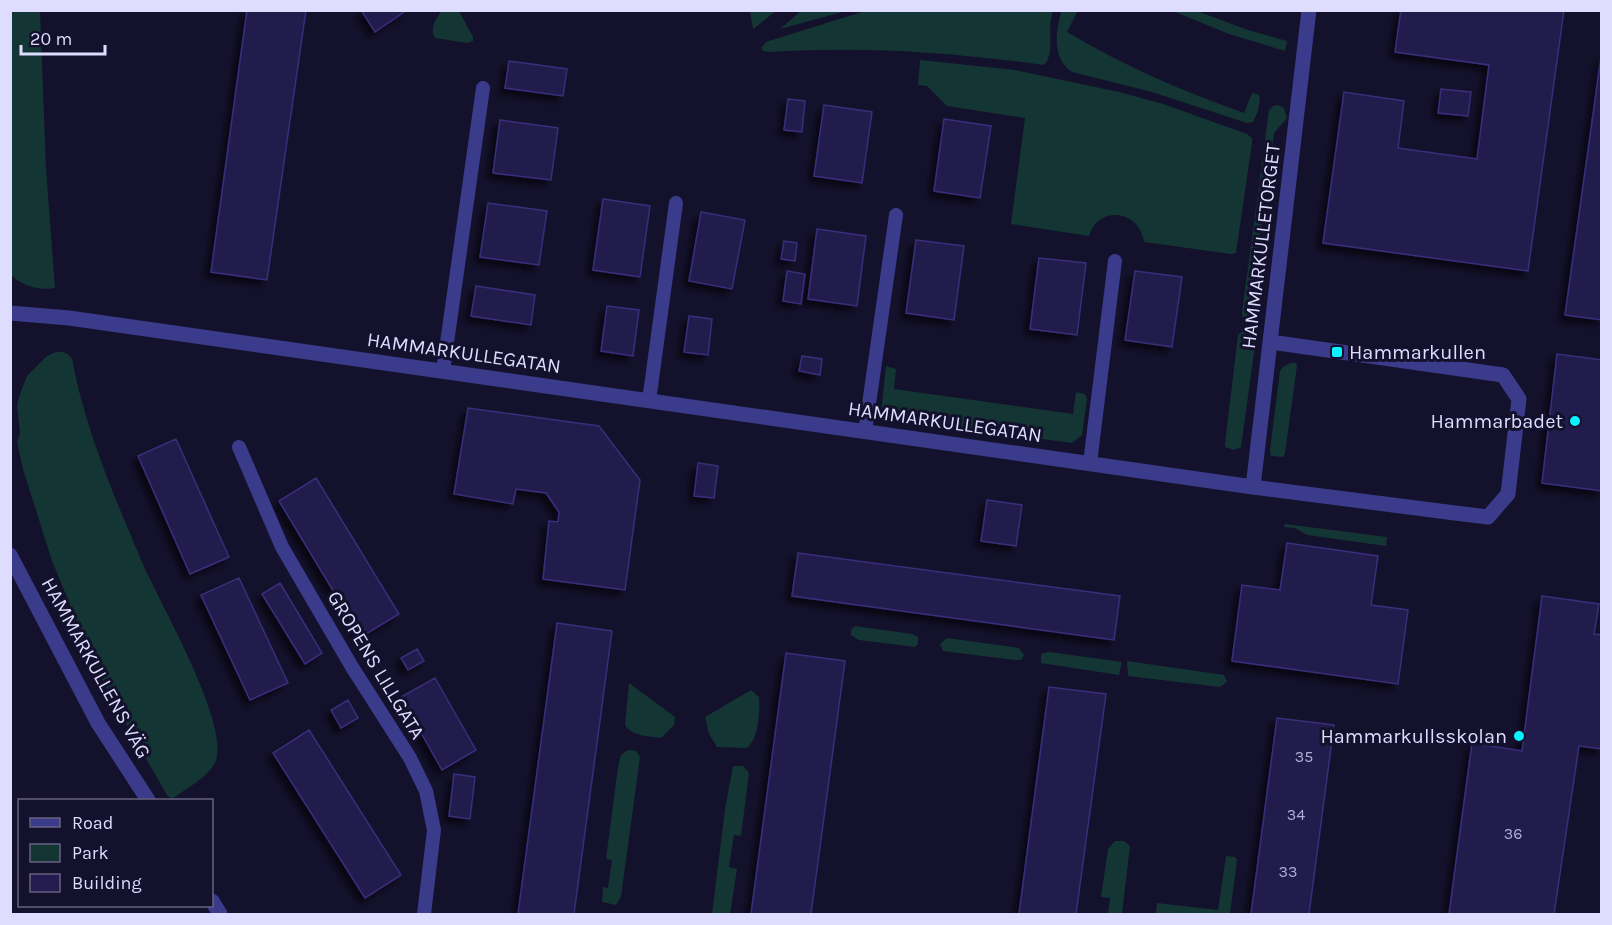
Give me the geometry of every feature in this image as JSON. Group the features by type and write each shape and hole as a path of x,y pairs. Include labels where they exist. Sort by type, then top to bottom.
{"street":[{"name":"HAMMARKULLETORGET","path":"1253,487 1310,10"},
{"name":"HAMMARKULLEGATAN","path":"10,313 69,318 1253,487 1488,517 1509,494 1519,399 1503,375 1270,342"},
{"name":"HAMMARKULLENS VÄG","path":"10,555 98,723 147,799"}],"lane":[{"path":"442,371 483,88"},
{"path":"649,401 676,203"},
{"path":"865,432 896,215"},
{"path":"1090,463 1115,261"},
{"name":"GROPENS LILLGATA","path":"239,447 282,547 352,667 410,758 426,791 434,830 424,915"}],"green space":[{"path":"442,10 459,11 473,41 468,43 435,38 433,27"},
{"path":"750,10 776,11 753,29"},
{"path":"802,10 846,10 846,11 780,29"},
{"path":"868,10 1053,11 1048,60 1044,65 907,51 769,52 761,48 766,42"},
{"path":"1062,10 1077,12 1067,32 1110,56 1176,87 1244,113 1252,93 1258,94 1260,98 1258,111 1253,122 1247,123 1152,92 1072,72 1061,60 1058,52 1057,35"},
{"path":"10,11 40,11 46,169 55,288 32,287 11,275"},
{"path":"1173,11 1197,11 1248,30 1287,41 1285,51 1229,34"},
{"path":"920,60 1015,70 1119,92 1163,104 1247,134 1252,138 1252,143 1236,253 1144,242 1141,231 1134,222 1118,215 1100,220 1093,226 1089,236 1011,224 1025,118 947,106 927,86 918,85"},
{"path":"1278,105 1284,108 1287,118 1274,133 1251,302 1260,316 1257,319 1243,317 1242,313 1269,110"},
{"path":"1244,330 1257,331 1241,447 1234,450 1225,447 1225,443 1238,335"},
{"path":"56,352 65,353 72,359 84,411 111,487 142,562 190,661 212,718 217,742 216,760 203,777 172,799 167,795 109,694 93,660 52,561 23,469 17,442 20,433 17,405 20,394 27,376 47,356"},
{"path":"1290,363 1296,363 1297,366 1285,453 1283,457 1271,456 1280,371"},
{"path":"886,366 896,369 894,389 1073,414 1076,392 1085,394 1087,400 1082,435 1072,443 885,418 881,413"},
{"path":"1285,524 1387,537 1386,546 1307,535 1295,528 1284,527"},
{"path":"855,626 912,634 918,637 918,644 915,647 859,640 851,635 851,630"},
{"path":"947,638 1019,648 1024,655 1021,660 1015,660 943,651 940,644"},
{"path":"1050,652 1122,662 1119,675 1041,663 1041,655"},
{"path":"1127,661 1224,675 1227,682 1220,687 1128,676"},
{"path":"629,683 675,717 674,725 661,738 636,733 625,725"},
{"path":"751,690 759,697 759,703 758,724 751,744 747,748 717,747 709,734 705,717"},
{"path":"628,750 636,751 640,757 621,897 616,905 602,902 603,887 608,888 612,860 606,859 618,767 621,755"},
{"path":"733,766 743,766 749,773 741,836 734,835 729,867 737,869 730,914 712,914 725,809"},
{"path":"1115,841 1124,841 1130,846 1122,914 1108,914 1110,898 1101,897 1108,849"},
{"path":"1226,856 1235,857 1237,860 1230,914 1156,914 1157,903 1218,910"}],"building":[{"path":"247,10 306,10 267,280 211,272"},
{"path":"361,10 407,10 375,32"},
{"path":"1401,10 1564,10 1528,271 1323,243 1344,92 1404,101 1398,148 1477,159 1489,65 1395,52"},
{"path":"1602,50 1602,320 1565,315"},
{"path":"509,61 567,69 563,96 505,88"},
{"path":"1441,89 1471,92 1468,116 1438,113"},
{"path":"788,99 805,101 802,132 784,130"},
{"path":"824,105 872,112 862,183 814,176"},
{"path":"944,119 991,126 980,198 934,191"},
{"path":"500,120 558,128 551,180 493,173"},
{"path":"603,199 650,206 640,277 593,270"},
{"path":"488,203 547,211 539,265 480,257"},
{"path":"701,212 745,220 732,289 689,281"},
{"path":"817,229 866,236 857,306 808,299"},
{"path":"916,240 964,246 954,320 906,313"},
{"path":"784,241 797,243 795,261 781,259"},
{"path":"1039,258 1086,263 1077,335 1030,329"},
{"path":"787,271 805,274 801,304 783,301"},
{"path":"1135,271 1182,277 1172,347 1125,340"},
{"path":"476,286 535,295 531,325 471,316"},
{"path":"607,306 639,310 633,356 601,351"},
{"path":"689,316 712,319 708,355 684,352"},
{"name":"Hammarbadet","path":"1557,354 1602,360 1602,491 1542,483"},
{"path":"802,356 822,359 820,375 799,371"},
{"path":"468,408 599,426 640,480 625,590 543,579 549,521 558,522 559,512 546,493 516,489 513,504 454,494"},
{"path":"176,439 229,557 190,574 138,456"},
{"path":"698,463 718,466 714,498 694,496"},
{"path":"316,478 399,614 361,637 279,501"},
{"path":"987,500 1022,505 1016,546 981,541"},
{"path":"1287,543 1378,556 1371,605 1408,610 1398,684 1232,661 1242,585 1280,590"},
{"path":"798,553 1120,596 1114,640 792,596"},
{"path":"239,578 288,683 250,700 201,595"},
{"path":"280,583 322,653 305,664 262,594"},
{"name":"Hammarkullsskolan","path":"1542,596 1599,604 1594,634 1602,635 1602,749 1579,746 1554,914 1449,914 1472,743 1522,751"},
{"path":"557,623 612,631 574,914 518,914"},
{"path":"417,649 424,661 408,670 401,658"},
{"path":"786,653 845,661 811,914 751,914"},
{"path":"435,678 476,750 442,770 401,697"},
{"path":"1049,687 1106,694 1076,914 1019,914"},
{"path":"348,700 358,718 341,728 331,710"},
{"path":"1277,718 1334,725 1309,914 1251,914"},
{"path":"309,730 401,875 365,898 273,753"},
{"path":"454,774 475,777 470,819 449,816"}],"place":[{"name":"Hammarkullen","path":"1337,352"},
{"name":"Hammarbadet","path":"1575,421"},
{"name":"Hammarkullsskolan","path":"1519,736"}]}
